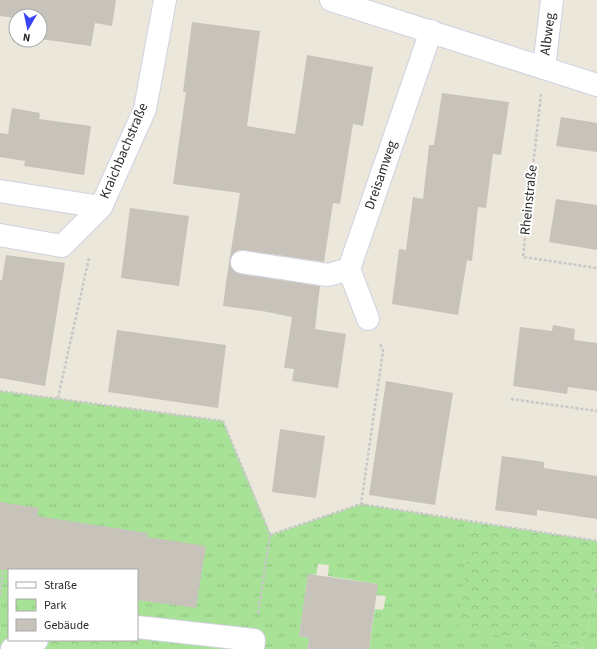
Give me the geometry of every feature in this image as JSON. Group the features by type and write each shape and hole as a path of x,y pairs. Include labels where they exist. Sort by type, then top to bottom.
{"street":[{"name":"Kraichbachstraße","path":"0,235 62,246 101,207 145,109 165,0"},
{"path":"331,0 597,85"},
{"name":"Albweg","path":"544,68 552,0"},
{"name":"Dreisamweg","path":"349,269 431,31"},
{"name":"Kraichbachstraße","path":"0,191 101,207"},
{"path":"242,262 328,275 349,269 368,319"},
{"path":"138,627 254,645"},
{"path":"12,649 34,641"}],"path":[{"name":"Rheinstraße","path":"544,68 523,257 597,268"},
{"path":"58,398 90,253"},
{"path":"361,504 384,351 368,319"},
{"path":"0,391 223,421 270,535 254,645"},
{"path":"511,399 597,411"},
{"path":"270,535 361,504 597,541"},
{"path":"0,595 3,569"}],"green space":[{"path":"0,391 223,421 271,535 361,504 473,522 458,628 582,649 369,649 375,609 383,610 386,596 376,595 377,584 328,576 329,565 318,564 316,575 308,574 299,636 309,638 307,649 253,649 138,627 138,569 8,569 8,641 12,649 0,649"},
{"path":"473,522 597,541 597,579 583,649 457,628"},
{"path":"597,579 597,649 583,649"},
{"path":"138,627 253,649 12,649 34,641 138,641"}],"building":[{"path":"0,0 116,0 112,26 95,23 91,46 48,40 48,8 8,8 8,17 0,16"},
{"path":"192,22 260,31 247,126 295,134 307,55 373,67 363,126 353,124 340,204 333,203 324,262 243,250 237,251 233,254 230,261 231,267 234,271 240,274 320,286 315,329 346,334 338,388 292,381 294,369 284,368 292,317 262,311 223,306 240,193 173,184 186,92 183,92"},
{"path":"442,93 509,102 501,155 493,154 486,208 478,207 472,261 467,260 458,315 392,304 399,249 406,250 413,197 423,199 429,145 434,145"},
{"path":"12,108 40,113 39,119 91,126 84,175 24,166 25,161 0,157 0,133 8,134"},
{"path":"561,117 597,123 597,152 556,146"},
{"path":"556,199 597,205 597,250 549,242"},
{"path":"130,208 189,216 179,286 121,278"},
{"path":"6,255 65,263 45,386 0,378 0,280 2,280"},
{"path":"553,325 575,329 574,340 597,343 597,391 568,387 567,394 513,386 520,327 552,331"},
{"path":"117,330 226,345 218,408 108,392"},
{"path":"386,381 453,393 435,505 369,495"},
{"path":"280,429 325,436 316,498 272,492"},
{"path":"502,456 544,462 544,468 597,476 597,519 537,510 537,516 495,510"},
{"path":"0,502 39,508 37,516 148,533 147,537 206,546 196,608 138,600 138,569 0,570"},
{"path":"308,574 378,584 369,649 307,649 309,638 299,636"}]}
